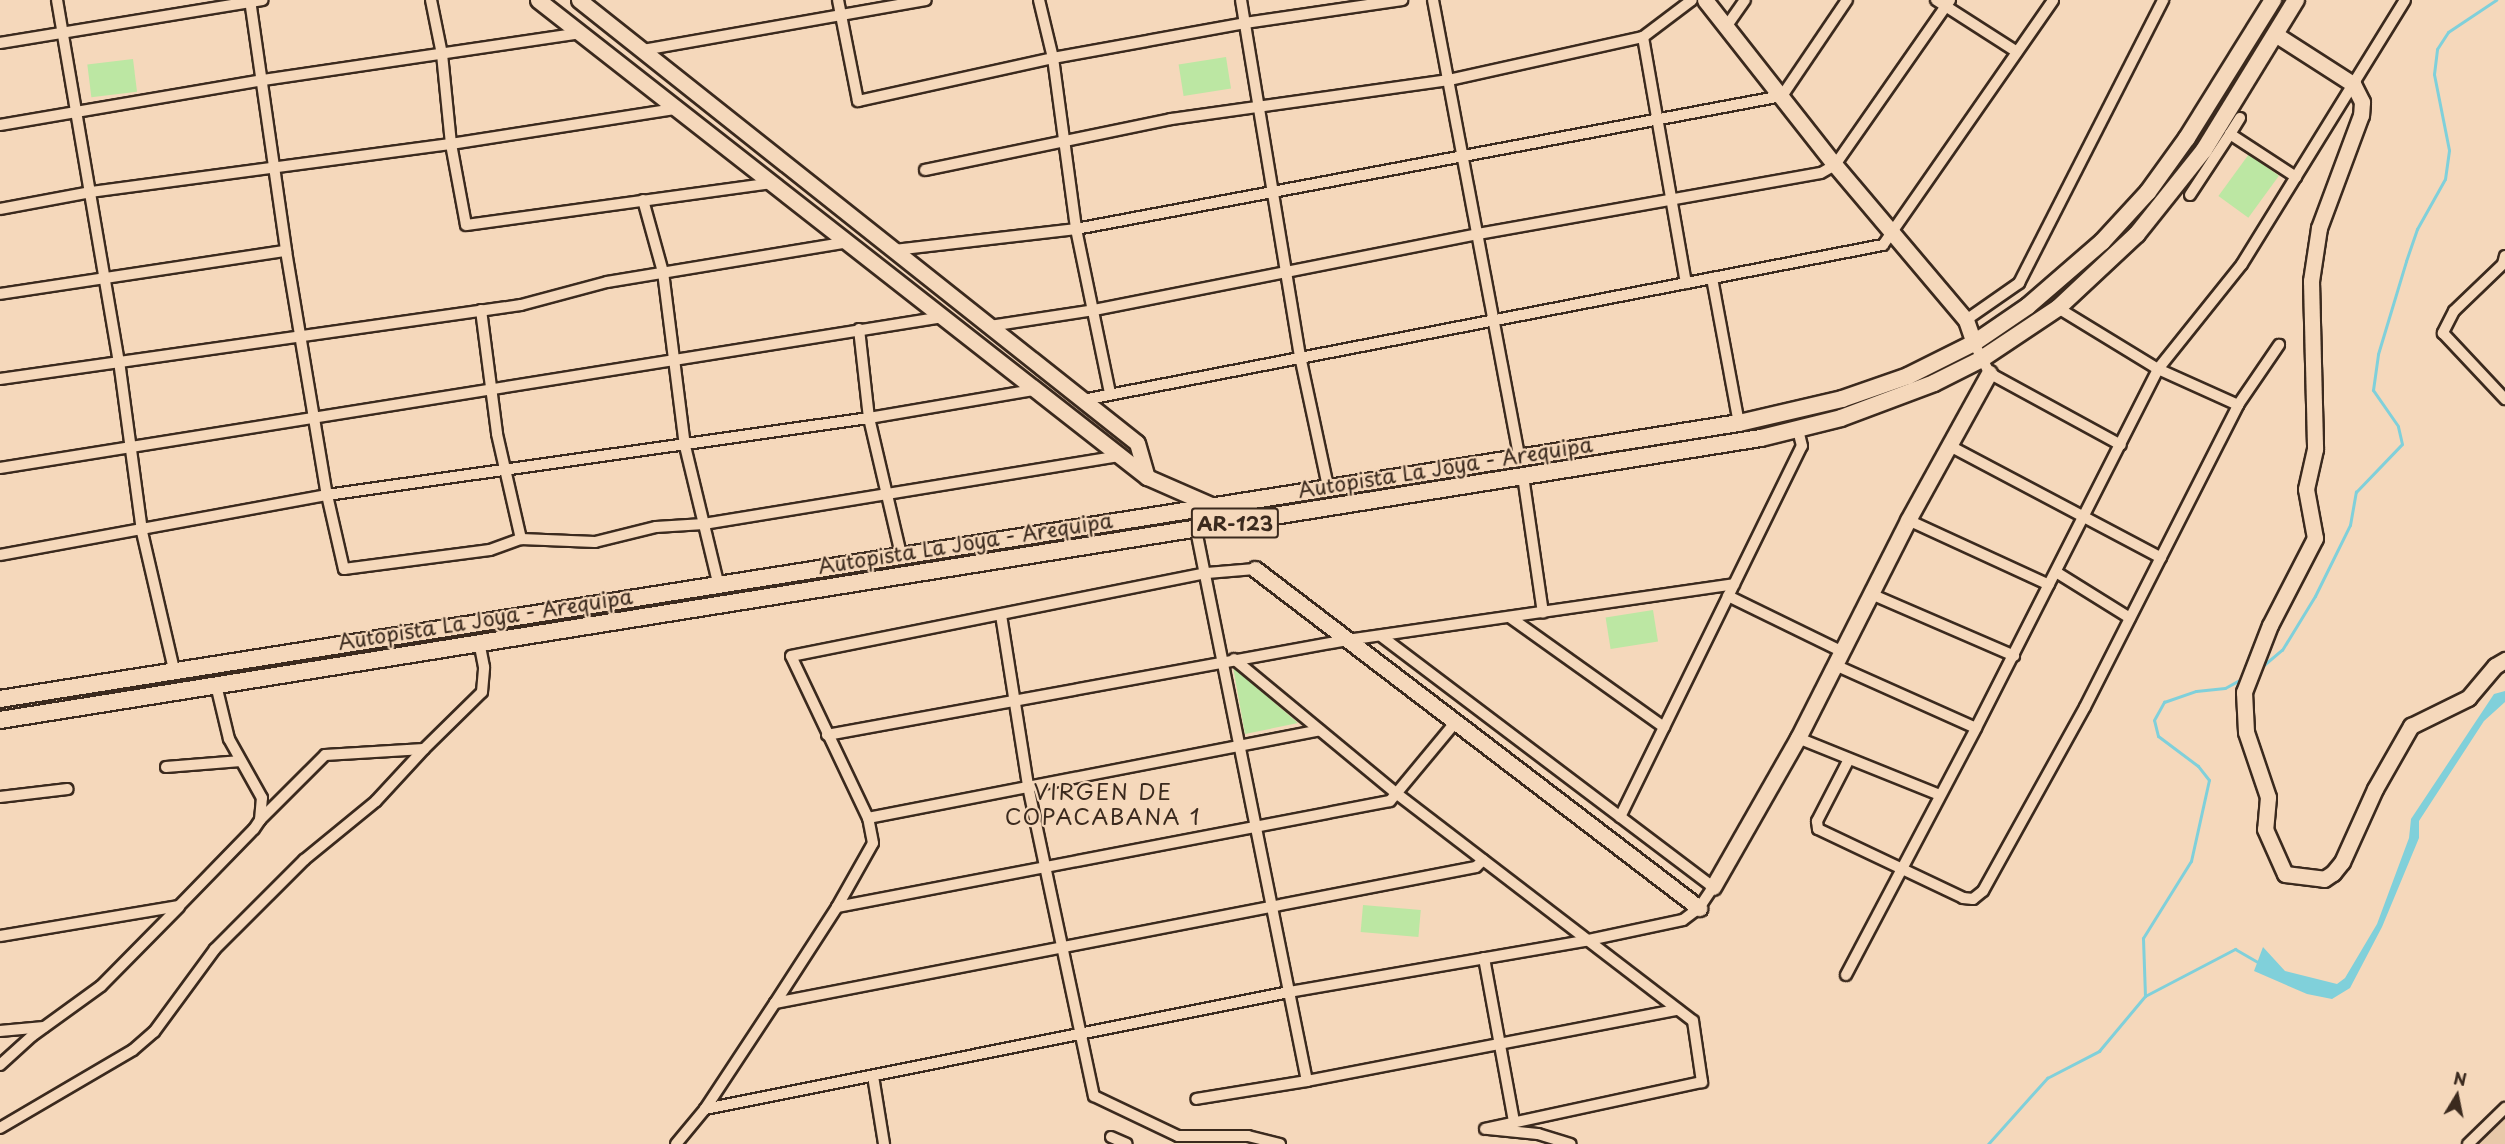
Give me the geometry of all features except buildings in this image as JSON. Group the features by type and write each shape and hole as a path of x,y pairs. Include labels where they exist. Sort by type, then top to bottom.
{"main road":[{"name":"Autopista La Joya - Arequipa","path":"0,699 718,582 1739,423 1880,387 1974,343 2028,306 2082,261 2148,192 2187,138 2272,0"},
{"name":"Autopista La Joya - Arequipa","path":"0,720 479,642 1196,530 1797,430 1884,403 1984,366 2058,308 2137,234 2204,150 2296,0"}],"street":[{"path":"57,0 61,34 78,111 119,362 142,532 174,670"},
{"path":"0,43 263,0"},
{"path":"431,0 442,54 451,144 466,225 771,183"},
{"path":"538,0 674,109 849,242 1032,390 1118,456 1147,477 1213,506"},
{"path":"579,0 1137,443 1147,477"},
{"path":"838,0 839,15 858,101 1053,58 1245,23 1402,0"},
{"path":"643,50 926,0"},
{"path":"1039,0 1053,58 1077,229 1110,393"},
{"path":"1241,0 1257,108 1300,356 1328,487"},
{"path":"1433,0 1520,458"},
{"path":"925,170 1171,119 1449,80 1643,37 1692,0"},
{"path":"1705,0 1835,165 1966,320 1984,366 2121,446"},
{"path":"1726,27 1745,0"},
{"path":"895,250 1077,229 1272,194 1464,154 1782,96 1847,0"},
{"path":"1083,400 1493,318 1883,245 1893,236 2053,0"},
{"path":"1966,320 2019,283 2163,0"},
{"path":"1846,975 1901,866 2014,656 2158,369 2242,264 2405,0"},
{"path":"250,1 286,251 327,495 344,569 490,550 521,539 579,543 682,523 704,524 1118,456"},
{"path":"990,326 1094,310 1478,234 1821,173 1835,165 1944,2 2017,52"},
{"path":"0,125 263,80 580,33"},
{"path":"2275,34 2353,84 2362,102 2361,115 2319,228 2311,281 2315,449 2306,489 2315,538 2270,625 2244,692 2246,732 2268,797 2265,829 2285,874 2324,879 2333,873 2342,862 2375,789 2411,726 2468,698 2495,666 2505,660"},
{"path":"1643,37 1686,283"},
{"path":"0,209 91,192 451,144 674,109"},
{"path":"2190,195 2240,118"},
{"path":"2230,134 2296,177"},
{"path":"643,200 663,272 676,357 685,446 718,582"},
{"path":"0,379 521,305 573,289 849,242"},
{"path":"0,294 286,251"},
{"path":"2505,256 2503,264 2454,311 2443,333 2505,399"},
{"path":"1712,278 1739,423"},
{"path":"2058,308 2158,369 2238,405"},
{"path":"481,310 494,390 491,398 521,539"},
{"path":"0,468 494,390 676,357 943,317"},
{"path":"859,329 869,418 884,487 890,494 901,554"},
{"path":"1848,761 1817,821 1818,829 1901,866 1963,898 1973,899 1983,891 2130,618 2238,405 2279,345"},
{"path":"705,1109 1081,1032 1683,920 1699,908 1713,887 1798,738 1948,444 1984,366"},
{"path":"0,555 142,532 327,495 685,446 1032,390"},
{"path":"1620,818 1802,446 1797,430"},
{"path":"1948,444 2160,558"},
{"path":"1523,476 1543,613"},
{"path":"1908,520 2049,585"},
{"path":"1196,530 1229,661 1239,746 1253,825 1307,1081"},
{"path":"676,1144 705,1109 775,1003 837,907 873,843 867,818 791,656 1207,573 1255,569 1454,724 1699,908"},
{"path":"2056,572 2130,618"},
{"path":"827,735 1347,640 1382,637 1734,584"},
{"path":"1871,594 2014,656"},
{"path":"1728,596 1839,658 1976,728"},
{"path":"1001,615 1028,786 1098,1101 1129,1111 1178,1136 1248,1136 1280,1144"},
{"path":"1511,618 1664,727"},
{"path":"1382,637 1713,887"},
{"path":"0,1128 133,1050 154,1032 215,949 304,860 376,801 424,749 482,692 484,667 479,642"},
{"path":"1229,661 1320,730 1482,860 1536,897 1584,940 1694,1021 1702,1082 1485,1129 1538,1134 1571,1144"},
{"path":"216,685 229,739 262,798 260,820"},
{"path":"837,907 1045,868 1253,825 1390,801 1454,724"},
{"path":"867,818 1320,730"},
{"path":"1798,738 1848,761 1940,795"},
{"path":"0,1065 44,1027 74,1009 101,986 325,755 424,749"},
{"path":"166,767 241,761"},
{"path":"0,797 68,789"},
{"path":"775,1003 1063,945 1476,867 1482,860"},
{"path":"0,936 179,906"},
{"path":"1484,958 1514,1122"},
{"path":"1196,1099 1307,1081 1677,1010"},
{"path":"0,1030 44,1027"},
{"path":"873,1076 884,1144"},
{"path":"2468,1144 2505,1108"},
{"path":"1111,1137 1127,1144"}],"shaded area":[{"path":"2505,1116 2505,1144 2479,1144"}],"green space":[{"path":"1226,57 1231,89 1184,96 1179,65"},
{"path":"133,59 137,92 91,97 87,65"},
{"path":"2249,154 2279,176 2248,218 2218,196"},
{"path":"1653,610 1658,642 1611,649 1606,618"},
{"path":"1233,667 1298,723 1245,734"},
{"path":"1363,905 1421,910 1418,937 1361,932"}],"water":[{"path":"2505,691 2505,702 2484,721 2419,821 2419,838 2382,927 2350,988 2332,999 2307,994 2254,971 2263,947 2285,971 2337,984 2345,978 2377,924 2409,838 2411,819 2494,694"}],"waterway":[{"path":"2259,669 2282,650 2315,596 2350,525 2356,492 2402,444 2398,426 2373,390 2378,354 2406,261 2417,229 2445,179 2449,150 2434,74 2437,49 2448,32 2496,0"},
{"path":"2145,996 2143,938 2191,861 2209,780 2198,766 2158,736 2154,720 2164,702 2196,691 2225,688 2243,678"},
{"path":"1988,1144 2047,1078 2099,1051 2145,996 2235,949 2259,963"}],"district":[{"name":"VIRGEN DE COPACABANA 1","path":"1103,802"}]}
